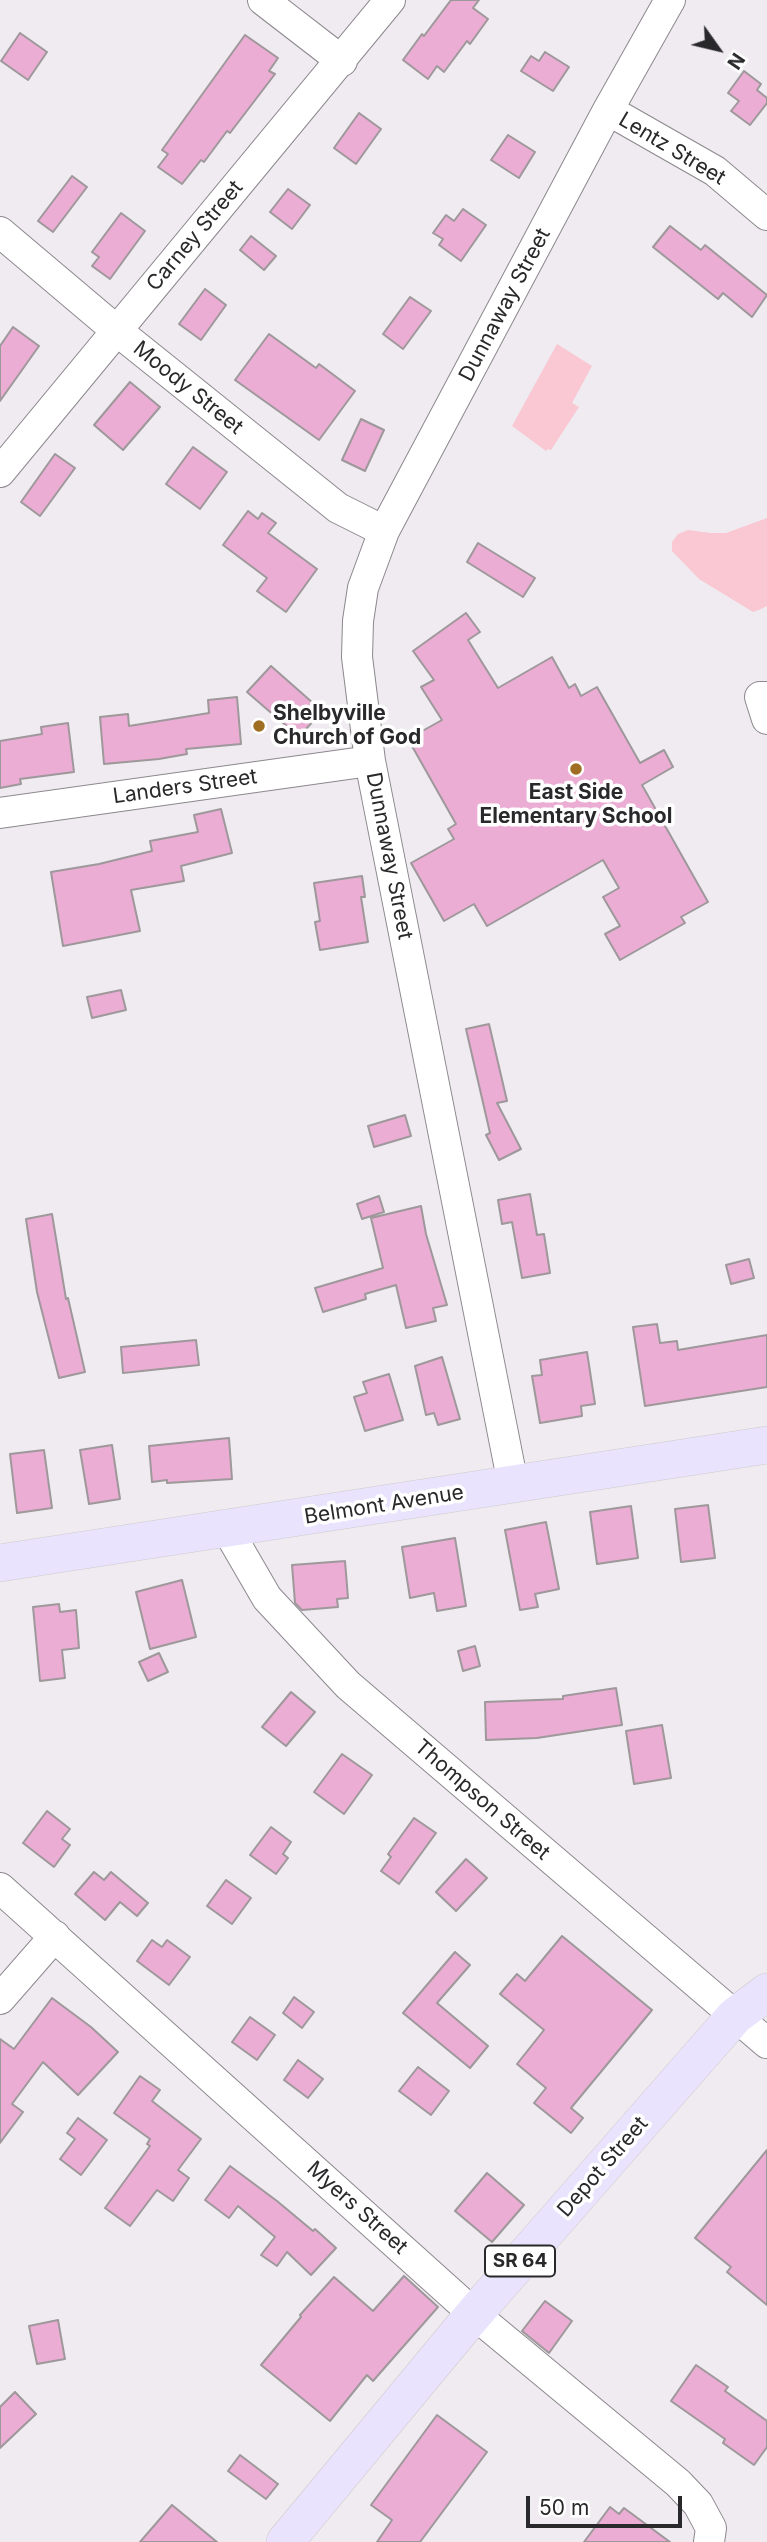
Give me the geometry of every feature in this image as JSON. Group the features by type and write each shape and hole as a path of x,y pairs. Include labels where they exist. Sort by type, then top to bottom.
{"main road":[{"name":"Belmont Avenue","path":"0,1563 767,1445"},
{"name":"Depot Street","path":"285,2542 474,2314 735,2016 767,1992"}],"street":[{"path":"263,0 342,61"},
{"name":"Carney Street","path":"0,472 390,0"},
{"name":"Dunnaway Street","path":"513,1484 370,761 357,657 358,621 362,587 384,531 608,110 670,0"},
{"name":"Lentz Street","path":"608,110 715,171 767,215"},
{"name":"Moody Street","path":"0,232 116,330 338,509 384,531"},
{"name":"Landers Street","path":"0,813 370,761"},
{"name":"Thompson Street","path":"227,1529 267,1598 348,1685 767,2043"},
{"name":"Myers Street","path":"0,1888 474,2314 678,2483 698,2504 710,2535"},
{"path":"0,1999 55,1936"}],"shaded area":[{"path":"557,344 592,366 572,403 579,407 551,450 546,451 512,426"},
{"path":"767,518 767,606 759,610 753,612 699,579 672,551 672,542 678,534 688,530 726,533"}],"building":[{"path":"451,0 479,0 473,8 488,19 470,44 467,41 444,72 437,66 428,79 403,60"},
{"path":"20,33 47,52 28,80 1,61"},
{"path":"245,35 278,58 269,71 275,74 230,133 227,131 204,162 201,160 182,184 158,167 168,154 162,150"},
{"path":"545,52 569,67 553,91 521,71 531,56 539,61"},
{"path":"744,71 761,84 757,90 767,98 767,103 750,125 731,111 739,101 728,93"},
{"path":"359,113 381,129 356,164 334,148"},
{"path":"508,135 535,152 519,178 491,160"},
{"path":"72,176 87,187 53,232 38,221"},
{"path":"288,189 310,205 292,229 270,212"},
{"path":"463,209 486,225 461,261 439,245 443,239 433,233 446,215 454,221"},
{"path":"121,213 145,231 110,279 92,266 99,257 92,252"},
{"path":"670,226 701,250 705,245 767,295 752,317 723,293 718,299 653,247"},
{"path":"251,236 276,256 264,270 240,250"},
{"path":"205,289 226,305 201,340 179,324"},
{"path":"410,297 431,311 403,349 383,334"},
{"path":"13,327 39,346 0,401 0,346"},
{"path":"269,334 316,368 319,364 355,391 319,440 235,380"},
{"path":"130,382 160,407 123,450 94,425"},
{"path":"361,419 384,430 365,471 342,460"},
{"path":"193,447 227,472 200,509 166,484"},
{"path":"55,454 75,468 40,516 21,502"},
{"path":"248,511 258,519 262,513 276,523 268,533 317,569 286,612 257,591 267,578 223,545"},
{"path":"478,543 535,578 523,597 467,562"},
{"path":"466,613 480,632 468,640 498,688 552,657 569,688 575,684 581,696 597,687 640,763 664,750 673,767 642,785 708,902 681,917 685,923 620,960 605,934 620,926 603,897 619,888 603,860 487,926 474,904 444,921 411,863 454,839 448,829 456,824 408,739 442,720 421,687 434,680 413,651"},
{"path":"271,666 322,711 299,737 247,692"},
{"path":"237,697 241,744 186,749 187,754 159,759 104,764 100,717 128,714 129,726 209,713 208,700"},
{"path":"68,723 74,772 20,779 21,784 0,788 0,741 42,734 41,727"},
{"path":"221,809 232,853 181,866 184,881 131,890 140,931 63,946 51,872 152,851 150,841 198,832 194,815"},
{"path":"362,876 365,897 361,897 368,942 320,950 315,922 320,921 314,883"},
{"path":"121,990 126,1010 92,1018 87,997"},
{"path":"489,1024 507,1101 497,1103 521,1149 499,1160 486,1135 490,1133 466,1029"},
{"path":"405,1115 411,1136 374,1147 368,1126"},
{"path":"530,1194 537,1235 544,1234 550,1273 522,1278 512,1222 502,1224 498,1200"},
{"path":"379,1196 384,1212 362,1219 357,1204"},
{"path":"421,1206 426,1234 447,1305 433,1308 436,1321 406,1328 396,1285 365,1294 366,1299 323,1312 315,1288 383,1268 371,1218"},
{"path":"52,1214 66,1299 68,1298 85,1372 59,1378 37,1292 26,1219"},
{"path":"749,1259 754,1278 731,1284 726,1265"},
{"path":"657,1324 660,1343 677,1341 678,1350 767,1335 767,1387 645,1406 633,1327"},
{"path":"196,1340 199,1365 123,1373 121,1347"},
{"path":"587,1352 595,1404 581,1406 582,1416 540,1423 532,1376 542,1375 540,1360"},
{"path":"442,1357 460,1419 438,1425 434,1413 426,1415 415,1366"},
{"path":"389,1374 403,1420 365,1431 354,1397 367,1393 363,1382"},
{"path":"229,1438 232,1479 152,1482 149,1446"},
{"path":"112,1445 120,1499 89,1504 80,1450"},
{"path":"44,1450 52,1508 17,1513 10,1454"},
{"path":"708,1505 715,1558 681,1562 675,1509"},
{"path":"631,1506 638,1558 597,1564 590,1512"},
{"path":"546,1522 559,1589 535,1594 538,1607 520,1610 505,1530"},
{"path":"455,1538 466,1606 437,1611 434,1593 410,1598 402,1547"},
{"path":"345,1561 348,1598 337,1599 338,1607 302,1610 295,1603 292,1565"},
{"path":"182,1580 196,1637 150,1649 136,1592"},
{"path":"59,1604 60,1612 76,1610 79,1648 62,1650 65,1678 40,1681 33,1607"},
{"path":"475,1646 480,1666 463,1671 458,1651"},
{"path":"159,1653 168,1672 148,1681 139,1662"},
{"path":"616,1688 622,1725 537,1738 486,1740 485,1702 563,1699 563,1696"},
{"path":"291,1692 315,1712 286,1746 262,1727"},
{"path":"662,1725 671,1778 634,1784 626,1731"},
{"path":"342,1754 372,1775 344,1814 314,1792"},
{"path":"47,1811 70,1829 62,1839 70,1845 54,1867 23,1843"},
{"path":"414,1818 436,1833 399,1884 381,1871 391,1857 388,1854"},
{"path":"271,1827 291,1842 283,1854 288,1858 276,1874 250,1855"},
{"path":"466,1859 487,1878 456,1911 436,1892"},
{"path":"94,1872 104,1880 111,1872 148,1903 137,1916 120,1902 105,1920 75,1894"},
{"path":"226,1880 251,1898 232,1924 207,1906"},
{"path":"562,1936 652,2010 571,2108 583,2118 571,2133 534,2103 546,2088 517,2064 544,2030 500,1994 517,1974 525,1981"},
{"path":"152,1940 162,1947 167,1940 190,1957 169,1985 137,1961"},
{"path":"455,1952 470,1965 437,2003 488,2046 470,2068 403,2013"},
{"path":"294,1997 314,2012 302,2028 283,2013"},
{"path":"52,1998 91,2027 118,2052 78,2095 43,2062 12,2104 23,2112 0,2143 0,2039 14,2049"},
{"path":"250,2017 275,2035 257,2060 232,2042"},
{"path":"298,2060 323,2079 308,2098 284,2080"},
{"path":"418,2067 449,2091 431,2115 399,2091"},
{"path":"140,2076 160,2090 152,2101 201,2139 178,2170 189,2178 173,2201 157,2190 130,2226 105,2208 150,2146 147,2144 150,2139 114,2113"},
{"path":"78,2118 107,2140 81,2175 60,2159 75,2139 67,2133"},
{"path":"767,2150 767,2305 727,2272 731,2267 695,2238"},
{"path":"230,2166 313,2231 315,2229 336,2248 311,2275 287,2252 277,2266 261,2255 275,2237 238,2206 229,2218 205,2200"},
{"path":"487,2173 524,2205 492,2242 455,2211"},
{"path":"404,2276 438,2307 373,2381 367,2375 330,2421 261,2365 334,2277 373,2311"},
{"path":"545,2301 572,2321 549,2353 522,2331"},
{"path":"58,2320 65,2359 37,2364 29,2326"},
{"path":"696,2365 728,2387 725,2391 767,2421 767,2447 754,2465 723,2443 725,2439 671,2401"},
{"path":"15,2392 36,2414 0,2448 0,2407"},
{"path":"437,2415 487,2452 420,2542 377,2542 392,2520 371,2505"},
{"path":"240,2455 278,2484 266,2499 228,2471"},
{"path":"172,2505 217,2542 140,2542"},
{"path":"610,2507 619,2514 624,2508 670,2542 584,2542"}],"place":[{"name":"Shelbyville Church of God","path":"259,726"},
{"name":"East Side Elementary School","path":"576,769"}]}
